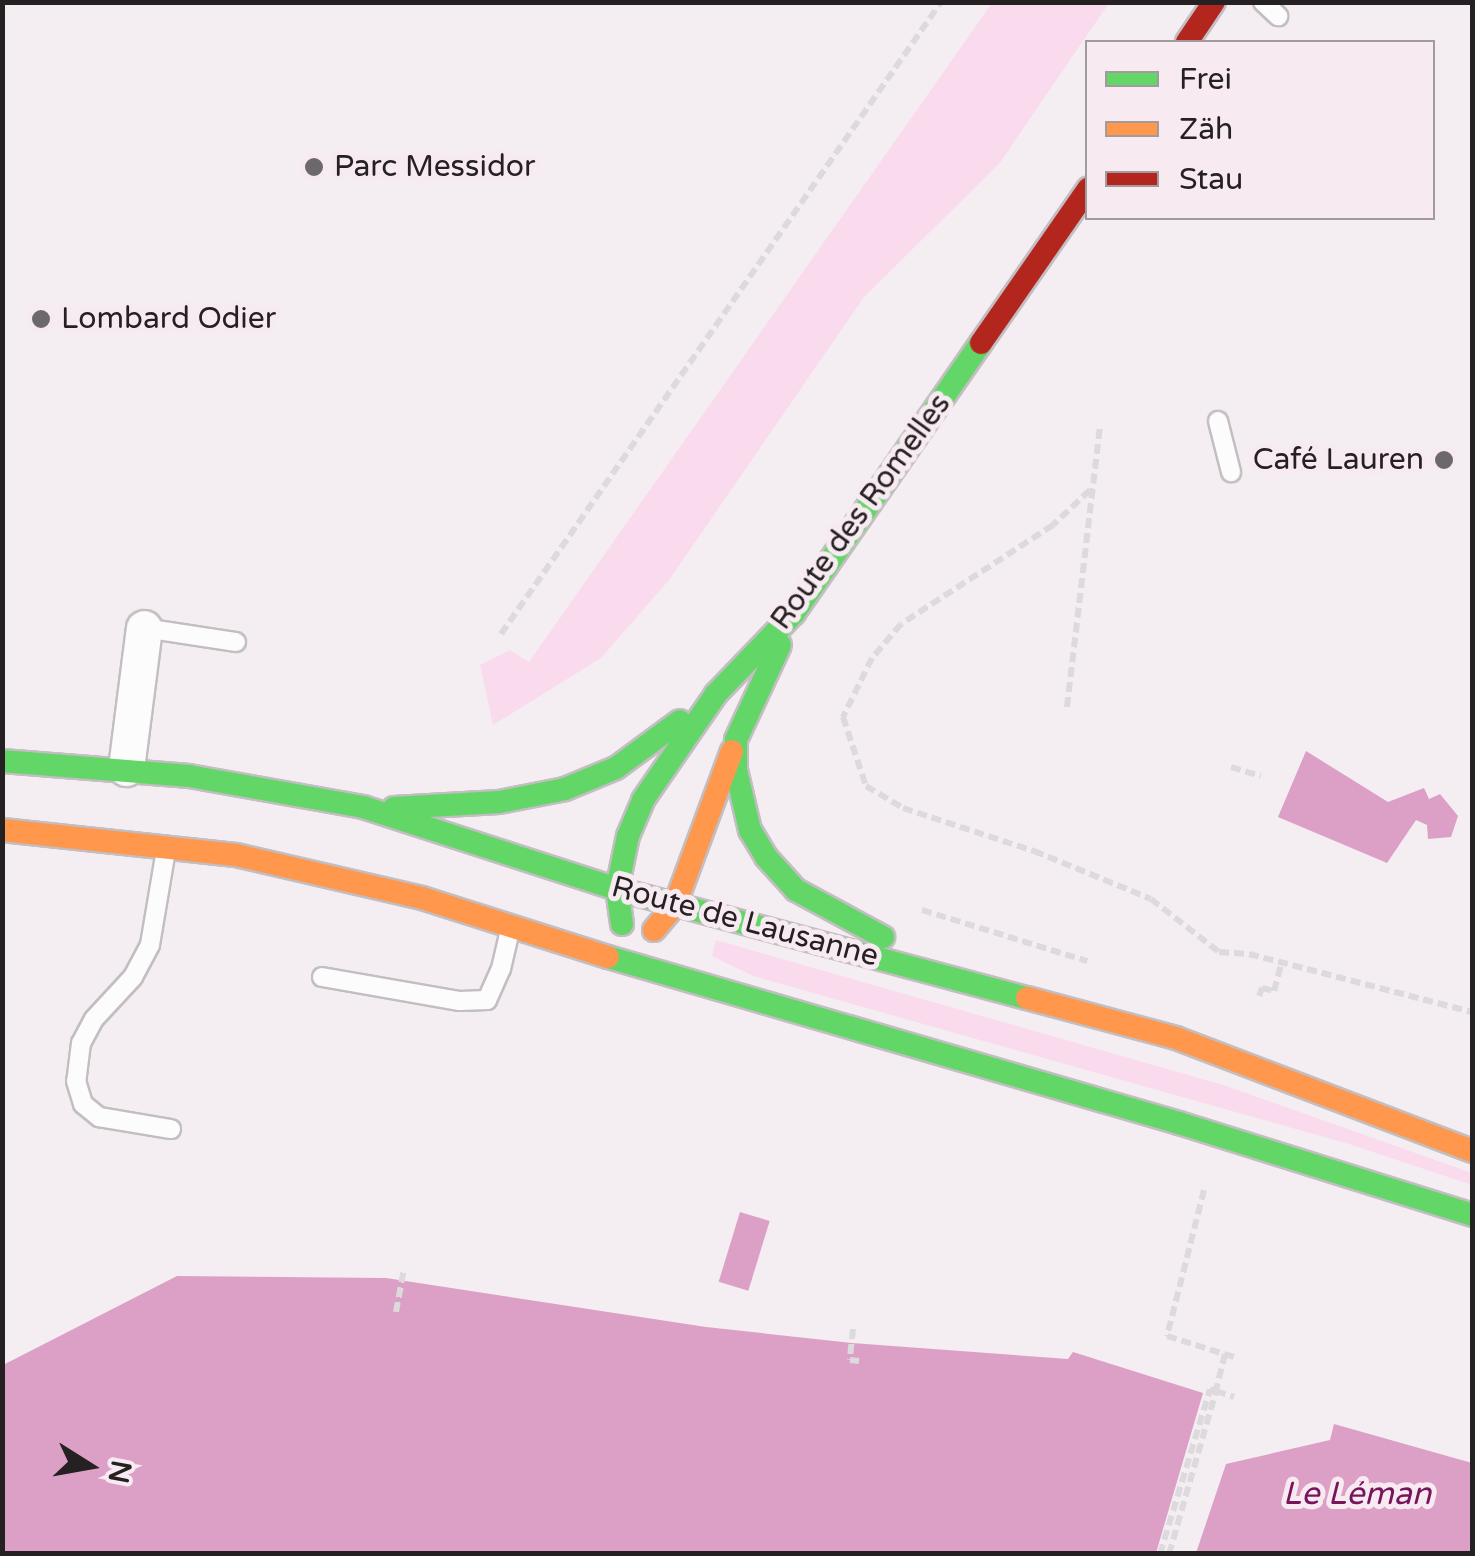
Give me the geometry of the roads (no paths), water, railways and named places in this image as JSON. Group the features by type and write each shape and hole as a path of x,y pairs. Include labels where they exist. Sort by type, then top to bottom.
{"main road":[{"path":"1187,40 1214,2"},
{"name":"Route des Romelles","path":"626,961 617,889 628,836 642,800 716,694 794,613 1085,192"},
{"path":"626,961 675,906 736,740 794,613"},
{"path":"363,808 499,802 565,789 616,768 716,694"},
{"path":"736,740 736,770 750,830 788,883 837,914 965,979"},
{"name":"Route de Lausanne","path":"2,761 126,778 237,782 363,808 675,906 965,979 1216,1051 1472,1151"},
{"path":"2,830 121,831 167,846 236,855 365,883 511,924 737,998 1180,1123 1472,1215"}],"street":[{"path":"126,778 144,628"}],"lane":[{"path":"1263,2 1278,16"},
{"path":"1218,421 1231,472"},
{"path":"144,628 236,642"},
{"path":"167,846 150,945 132,977 88,1031 78,1055 76,1080 83,1104 99,1117 171,1129"},
{"path":"322,977 460,1001 487,1000 501,968 511,924"}],"water":[{"path":"1306,751 1388,802 1424,788 1429,799 1440,794 1458,816 1451,837 1428,839 1427,825 1416,820 1387,863 1278,817"},
{"path":"740,1212 770,1221 748,1291 719,1282"},
{"path":"177,1276 386,1278 706,1327 852,1343 1068,1359 1073,1352 1203,1393 1156,1553 3,1553 3,1365"},
{"name":"Le Léman","path":"1334,1424 1472,1463 1472,1553 1196,1553 1226,1464 1330,1440"}],"place":[{"name":"Parc Messidor","path":"314,167"},
{"name":"Lombard Odier","path":"41,319"},
{"name":"Café Lauren","path":"1444,460"}]}
